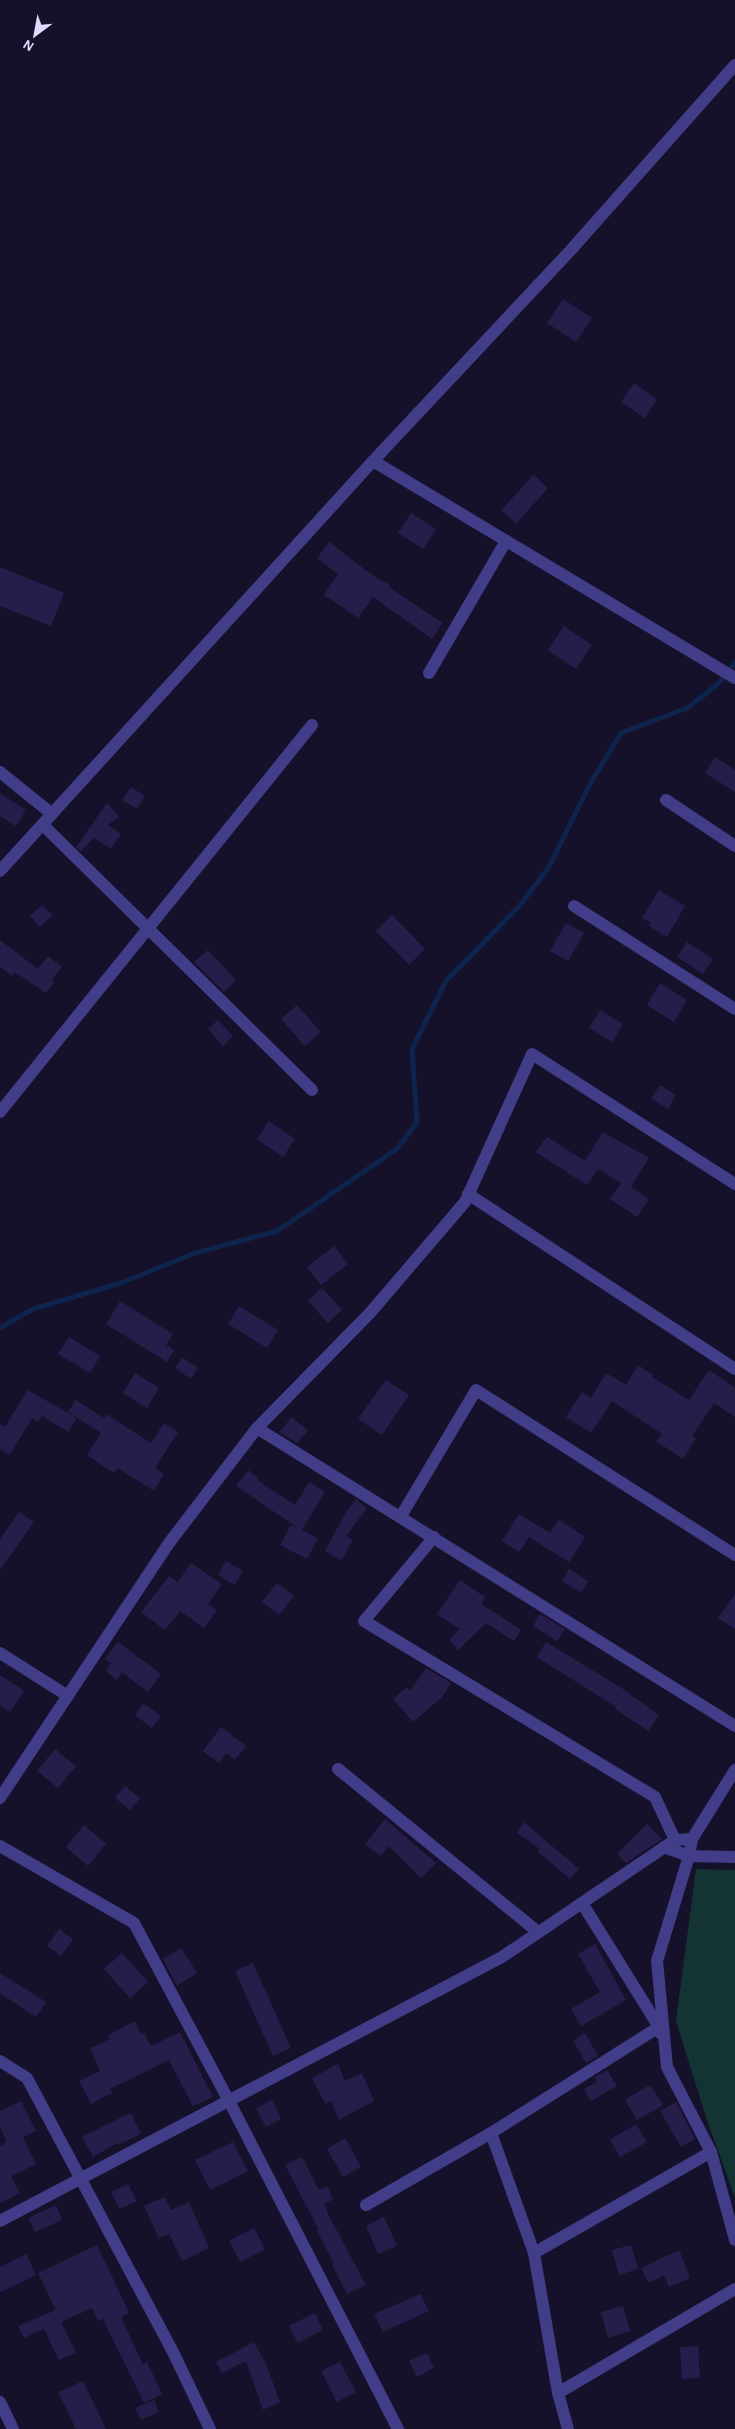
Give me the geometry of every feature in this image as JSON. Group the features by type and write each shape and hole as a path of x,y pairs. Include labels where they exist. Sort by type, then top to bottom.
{"street":[{"path":"0,871 373,461 570,251 735,66"},
{"path":"373,461 735,678"},
{"path":"429,673 506,540"},
{"path":"0,1112 312,725"},
{"path":"0,772 52,814"},
{"path":"666,800 735,846"},
{"path":"43,824 312,1090"},
{"path":"574,906 735,1009"},
{"path":"0,1798 169,1542 257,1428 370,1313 464,1202 532,1054 735,1184"},
{"path":"468,1194 735,1370"},
{"path":"401,1516 476,1390 735,1556"},
{"path":"257,1428 401,1516 735,1726"},
{"path":"434,1537 364,1621 656,1798 669,1844 689,1856 735,1857"},
{"path":"0,1653 68,1696"},
{"path":"338,1769 538,1932"},
{"path":"668,2067 657,1961 689,1856 692,1839 735,1770"},
{"path":"0,2221 502,1957 669,1844 692,1839"},
{"path":"0,1846 134,1924 229,2101 398,2429"},
{"path":"582,1903 659,2028 668,2067 711,2152 735,2240"},
{"path":"366,2206 490,2133 659,2028"},
{"path":"0,2061 27,2078 173,2352 210,2429"},
{"path":"490,2133 534,2253 558,2393 568,2429"},
{"path":"534,2253 711,2152"},
{"path":"558,2393 735,2289"},
{"path":"0,2402 13,2429"}],"green space":[{"path":"696,1869 735,1870 735,2198 706,2117 676,2021"}],"building":[{"path":"563,299 592,318 576,342 547,323"},
{"path":"634,383 657,399 645,418 621,402"},
{"path":"534,475 548,488 516,524 501,510"},
{"path":"411,513 436,529 423,549 398,533"},
{"path":"329,542 372,575 390,585 389,587 442,623 432,639 373,597 358,618 324,595 338,574 317,558"},
{"path":"0,567 64,593 51,626 0,606"},
{"path":"564,626 592,645 576,669 548,650"},
{"path":"715,757 735,770 735,792 705,773"},
{"path":"131,787 145,796 137,809 122,800"},
{"path":"0,793 26,810 16,826 0,816"},
{"path":"107,803 119,816 108,825 121,834 111,849 94,838 81,851 76,847"},
{"path":"659,890 685,906 667,937 649,926 651,923 642,918"},
{"path":"42,905 53,915 40,927 30,916"},
{"path":"392,915 425,949 409,965 376,931"},
{"path":"566,923 584,933 568,961 550,951"},
{"path":"0,940 38,969 48,956 62,967 52,980 54,982 46,993 15,972 12,976 0,967"},
{"path":"687,942 713,959 703,974 677,957"},
{"path":"208,950 236,980 224,992 194,962"},
{"path":"660,983 687,1000 674,1022 647,1005"},
{"path":"297,1005 321,1032 305,1046 281,1019"},
{"path":"600,1010 623,1024 612,1042 589,1028"},
{"path":"218,1020 233,1036 223,1046 208,1029"},
{"path":"660,1085 676,1095 668,1109 651,1098"},
{"path":"269,1121 295,1139 283,1157 257,1139"},
{"path":"603,1132 649,1158 631,1187 649,1199 637,1217 610,1199 621,1183 598,1169 587,1185 536,1152 547,1137 585,1161"},
{"path":"334,1246 348,1264 321,1285 307,1267"},
{"path":"322,1288 342,1310 328,1323 308,1301"},
{"path":"120,1301 173,1334 166,1345 174,1350 167,1362 106,1324"},
{"path":"239,1306 278,1330 267,1348 228,1324"},
{"path":"69,1337 100,1356 90,1373 58,1354"},
{"path":"182,1357 198,1368 191,1379 175,1368"},
{"path":"638,1365 653,1375 652,1377 689,1400 709,1370 735,1388 735,1417 714,1403 692,1436 696,1438 683,1459 656,1441 662,1434 612,1401 591,1433 566,1417 582,1392 591,1398 606,1373 626,1385"},
{"path":"135,1373 159,1388 147,1408 123,1393"},
{"path":"386,1380 409,1395 382,1435 358,1419"},
{"path":"28,1390 77,1418 68,1432 42,1416 38,1422 32,1418 10,1455 0,1449 0,1424 5,1427"},
{"path":"76,1400 104,1418 106,1414 151,1443 164,1423 178,1432 155,1468 164,1474 154,1491 118,1468 114,1473 87,1455 101,1433 68,1412"},
{"path":"292,1417 308,1431 297,1443 279,1432"},
{"path":"248,1470 258,1478 257,1480 295,1505 309,1482 325,1492 302,1530 318,1539 307,1559 280,1545 291,1525 301,1530 236,1486"},
{"path":"356,1499 367,1508 346,1536 353,1540 341,1561 325,1551 345,1514"},
{"path":"19,1512 34,1522 0,1570 0,1539"},
{"path":"519,1514 550,1533 559,1520 585,1537 569,1562 529,1537 519,1552 502,1541"},
{"path":"226,1561 243,1571 235,1585 218,1575"},
{"path":"191,1563 222,1584 208,1604 217,1610 204,1628 180,1611 165,1630 141,1612 169,1576 178,1582"},
{"path":"569,1569 588,1581 581,1593 562,1581"},
{"path":"460,1580 485,1597 481,1604 521,1630 514,1641 486,1623 458,1650 449,1640 460,1629 437,1614"},
{"path":"277,1583 294,1596 279,1615 262,1602"},
{"path":"735,1594 735,1629 718,1618"},
{"path":"540,1614 565,1629 557,1641 533,1626"},
{"path":"118,1642 161,1674 148,1692 122,1672 117,1680 106,1671 111,1663 105,1659"},
{"path":"546,1642 623,1689 659,1715 648,1731 615,1709 616,1707 537,1657"},
{"path":"426,1668 451,1683 443,1696 413,1722 393,1699 407,1687 410,1691"},
{"path":"0,1675 24,1691 10,1712 0,1705"},
{"path":"143,1703 161,1716 152,1728 135,1715"},
{"path":"221,1727 246,1746 235,1760 226,1753 219,1763 203,1751"},
{"path":"55,1749 76,1766 58,1788 37,1771"},
{"path":"125,1786 140,1798 130,1810 115,1798"},
{"path":"385,1819 436,1863 421,1878 389,1846 381,1856 365,1844"},
{"path":"524,1822 579,1869 570,1879 538,1852 540,1849 517,1833"},
{"path":"647,1824 662,1839 626,1863 617,1854"},
{"path":"84,1825 106,1844 88,1866 66,1847"},
{"path":"59,1929 73,1939 61,1956 47,1946"},
{"path":"595,1944 626,2000 581,2026 571,2009 600,1992 578,1954"},
{"path":"181,1948 197,1973 177,1986 163,1959"},
{"path":"122,1953 148,1982 130,1998 104,1969"},
{"path":"253,1963 291,2048 273,2056 235,1971"},
{"path":"0,1973 46,2002 36,2017 0,1993"},
{"path":"135,2021 141,2035 144,2033 151,2046 180,2032 213,2097 193,2106 169,2060 110,2089 112,2093 91,2104 79,2081 100,2071 90,2048 110,2039 108,2035"},
{"path":"585,2033 598,2056 586,2063 573,2041"},
{"path":"338,2064 345,2081 362,2073 374,2101 339,2120 331,2101 325,2104 312,2078"},
{"path":"607,2070 617,2086 591,2101 584,2089 597,2082 595,2077"},
{"path":"650,2085 663,2105 637,2120 625,2100"},
{"path":"272,2100 281,2119 266,2127 256,2108"},
{"path":"21,2101 36,2131 23,2137 36,2164 11,2176 20,2193 0,2203 0,2146 7,2142 0,2127 0,2111"},
{"path":"676,2102 695,2139 681,2147 660,2111"},
{"path":"131,2113 141,2134 118,2145 117,2143 93,2157 83,2136"},
{"path":"636,2124 647,2142 620,2157 610,2140"},
{"path":"345,2138 361,2167 343,2177 327,2149"},
{"path":"233,2142 248,2171 210,2190 195,2160"},
{"path":"302,2157 319,2190 327,2186 333,2199 324,2204 366,2285 347,2294 317,2231 319,2230 285,2165"},
{"path":"128,2184 137,2201 120,2209 111,2192"},
{"path":"165,2197 171,2210 189,2202 209,2248 182,2261 169,2234 159,2238 144,2206"},
{"path":"56,2205 62,2220 35,2232 28,2218"},
{"path":"384,2217 397,2246 378,2254 366,2226"},
{"path":"254,2228 265,2249 240,2262 229,2241"},
{"path":"97,2245 129,2313 121,2317 143,2365 147,2362 162,2394 144,2403 103,2319 98,2321 92,2308 61,2322 76,2353 59,2360 44,2329 24,2338 18,2326 56,2310 38,2273"},
{"path":"631,2245 638,2269 619,2275 612,2250"},
{"path":"679,2250 690,2278 669,2287 664,2275 649,2283 641,2268"},
{"path":"26,2254 36,2275 0,2292 0,2267"},
{"path":"420,2294 429,2311 383,2332 374,2314"},
{"path":"623,2306 630,2331 608,2338 601,2312"},
{"path":"315,2313 323,2330 298,2343 289,2326"},
{"path":"254,2342 266,2364 280,2402 263,2410 246,2361 222,2373 216,2362"},
{"path":"698,2346 700,2378 682,2379 680,2347"},
{"path":"427,2353 434,2368 417,2377 409,2361"},
{"path":"340,2362 356,2392 337,2402 321,2371"},
{"path":"83,2381 106,2429 76,2429 58,2392"},
{"path":"154,2400 159,2412 141,2420 135,2408"}],"waterway":[{"path":"0,1328 33,1309 121,1283 195,1253 277,1231 397,1149 417,1122 412,1049 446,981 521,904 549,867 591,782 621,733 687,708 717,685 735,663"}]}
